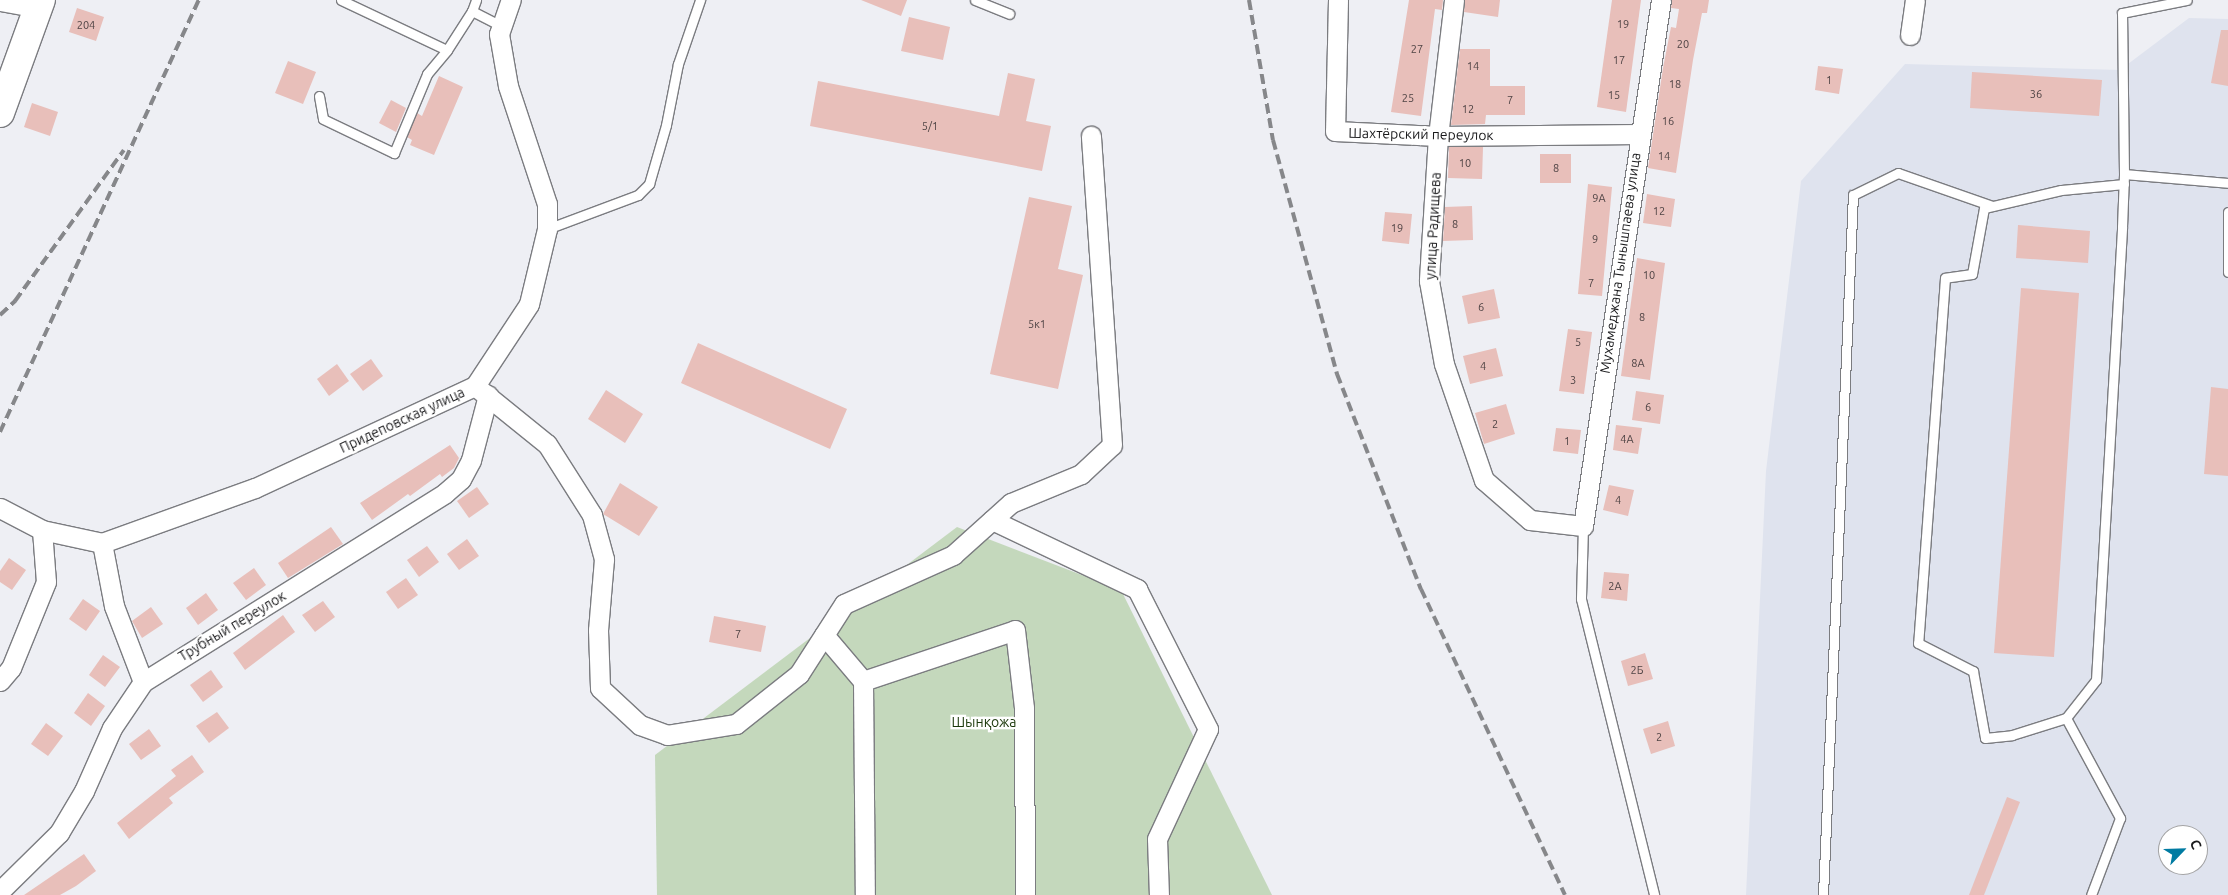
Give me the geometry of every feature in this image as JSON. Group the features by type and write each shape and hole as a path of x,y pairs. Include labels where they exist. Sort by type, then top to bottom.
{"main road":[{"path":"0,114 40,4"}],"street":[{"name":"Придеповская улица","path":"102,543 255,488 482,390 529,304 547,229 547,204 508,86 499,34 511,0"},
{"name":"Шахтёрский переулок","path":"1338,0 1335,131 1438,136 1638,134"},
{"name":"улица Радищева","path":"1454,0 1438,136 1429,281 1444,364 1484,480 1530,520 1583,526"},
{"name":"Мухамеджана Тынышпаева улица","path":"1583,526 1638,134 1661,0"},
{"path":"1910,35 1915,0"},
{"path":"0,1 40,4"},
{"path":"482,390 547,444 592,515 604,559 598,630 600,688 640,725 667,735 736,724 800,674 844,604 953,555 1011,503 1081,474 1112,445 1091,136"},
{"name":"Трубный переулок","path":"0,891 59,833 84,791 112,728 143,682 445,493 461,479 471,460 482,390"},
{"path":"0,508 42,530 102,543 114,606 143,682"},
{"path":"992,520 1137,589 1208,730 1157,839 1159,895"},
{"path":"0,681 11,668 46,582 42,530"},
{"path":"863,681 1015,630 1024,708 1025,895"},
{"path":"824,635 863,681 865,895"}],"lane":[{"path":"341,0 447,50"},
{"path":"319,96 323,119 394,153 427,74 447,50 472,11 476,0"},
{"path":"547,229 638,194 649,184 666,125 678,64 700,0"},
{"path":"974,0 1009,14"},
{"path":"2124,184 2061,190 1984,208 1972,274 1945,278 1918,643 1973,671 1985,738 2012,735 2066,718 2096,680 2124,184 2122,13 2186,0"},
{"path":"472,11 502,26"},
{"path":"1822,895 1853,195 1898,173 1993,206"},
{"path":"2124,174 2228,183"},
{"path":"2228,212 2228,272"},
{"path":"1583,526 1581,600 1654,895"},
{"path":"2066,718 2120,818 2091,895"}],"shaded area":[{"path":"2189,18 2228,19 2228,895 1746,895 1766,471 1801,181 1905,64 2120,70"}],"green space":[{"name":"Шынқожа","path":"957,527 1121,590 1272,895 657,895 655,755"}],"building":[{"path":"861,0 907,0 901,16"},
{"path":"1409,0 1443,0 1442,10 1435,9 1421,116 1391,112"},
{"path":"1465,0 1500,0 1498,17 1464,12"},
{"path":"1612,0 1641,0 1626,112 1597,107"},
{"path":"1672,0 1709,0 1707,13 1702,13 1693,60 1676,173 1648,168 1663,68 1671,27 1676,28 1679,9 1671,8"},
{"path":"77,8 104,17 96,41 69,32"},
{"path":"909,17 950,27 943,60 901,51"},
{"path":"2221,30 2228,30 2228,86 2211,83"},
{"path":"1460,49 1490,49 1490,86 1525,86 1525,115 1486,115 1485,124 1451,125"},
{"path":"288,61 316,72 303,104 275,93"},
{"path":"1818,66 1843,69 1839,94 1815,90"},
{"path":"1972,72 2102,80 2099,116 1970,108"},
{"path":"1008,73 1035,79 1026,121 1051,126 1042,171 810,126 818,81 999,116"},
{"path":"439,76 463,87 434,155 410,145 412,140 407,137 417,113 422,116"},
{"path":"391,100 406,108 396,132 379,123"},
{"path":"32,103 58,112 50,136 24,127"},
{"path":"1449,147 1483,147 1482,179 1448,178"},
{"path":"1540,154 1571,154 1571,183 1540,183"},
{"path":"1588,184 1612,187 1602,296 1578,294"},
{"path":"1647,194 1675,199 1671,227 1643,223"},
{"path":"1029,197 1072,206 1058,269 1083,275 1058,389 990,374"},
{"path":"1472,206 1473,240 1443,241 1445,207"},
{"path":"1385,212 1412,214 1409,244 1382,241"},
{"path":"2018,225 2090,231 2088,263 2016,258"},
{"path":"1637,258 1665,263 1650,380 1621,376"},
{"path":"2021,288 2079,293 2054,657 1994,653"},
{"path":"1494,289 1500,318 1468,324 1462,296"},
{"path":"1568,329 1592,332 1584,394 1559,391"},
{"path":"698,343 847,409 830,449 681,383"},
{"path":"1496,348 1503,376 1470,384 1463,356"},
{"path":"371,359 383,376 363,391 350,374"},
{"path":"337,364 349,381 329,396 317,379"},
{"path":"2211,387 2228,389 2228,476 2204,474"},
{"path":"606,390 643,414 625,443 588,419"},
{"path":"1636,391 1664,395 1660,424 1632,420"},
{"path":"1506,404 1515,434 1484,444 1475,413"},
{"path":"1616,425 1642,428 1638,454 1613,450"},
{"path":"1556,428 1581,430 1578,454 1553,451"},
{"path":"450,445 459,458 454,468 442,477 440,474 410,496 408,494 372,520 360,503"},
{"path":"620,483 658,507 639,536 603,514"},
{"path":"1609,485 1634,490 1628,516 1603,510"},
{"path":"477,487 489,504 469,518 457,501"},
{"path":"331,527 343,544 288,578 278,563"},
{"path":"467,539 479,556 459,570 447,554"},
{"path":"427,546 439,562 419,577 407,560"},
{"path":"9,558 26,570 12,590 0,582 0,571"},
{"path":"254,568 266,585 246,600 233,583"},
{"path":"1604,572 1629,574 1627,601 1601,598"},
{"path":"406,578 418,595 398,609 386,592"},
{"path":"206,593 218,610 198,625 186,608"},
{"path":"83,599 100,611 86,631 69,619"},
{"path":"323,601 335,617 315,632 302,615"},
{"path":"151,607 163,624 142,638 132,621"},
{"path":"283,615 295,632 245,670 233,653"},
{"path":"714,616 766,626 761,652 709,642"},
{"path":"1645,653 1653,679 1628,686 1621,661"},
{"path":"103,655 120,667 105,687 89,675"},
{"path":"211,670 223,687 203,702 190,685"},
{"path":"88,693 105,706 91,726 74,713"},
{"path":"217,712 229,728 209,743 196,726"},
{"path":"1668,721 1675,746 1651,754 1643,729"},
{"path":"46,723 63,736 48,756 31,744"},
{"path":"149,729 161,746 141,760 129,744"},
{"path":"192,755 204,772 169,798 173,803 129,839 117,823 176,776 171,770"},
{"path":"2007,797 2020,802 1984,895 1969,895"},
{"path":"84,854 96,871 76,886 60,895 24,895"}],"railway":[{"path":"0,432 199,0"},
{"path":"1249,0 1273,140 1337,374 1421,589 1565,895"},
{"path":"0,315 15,301 124,150"}]}
